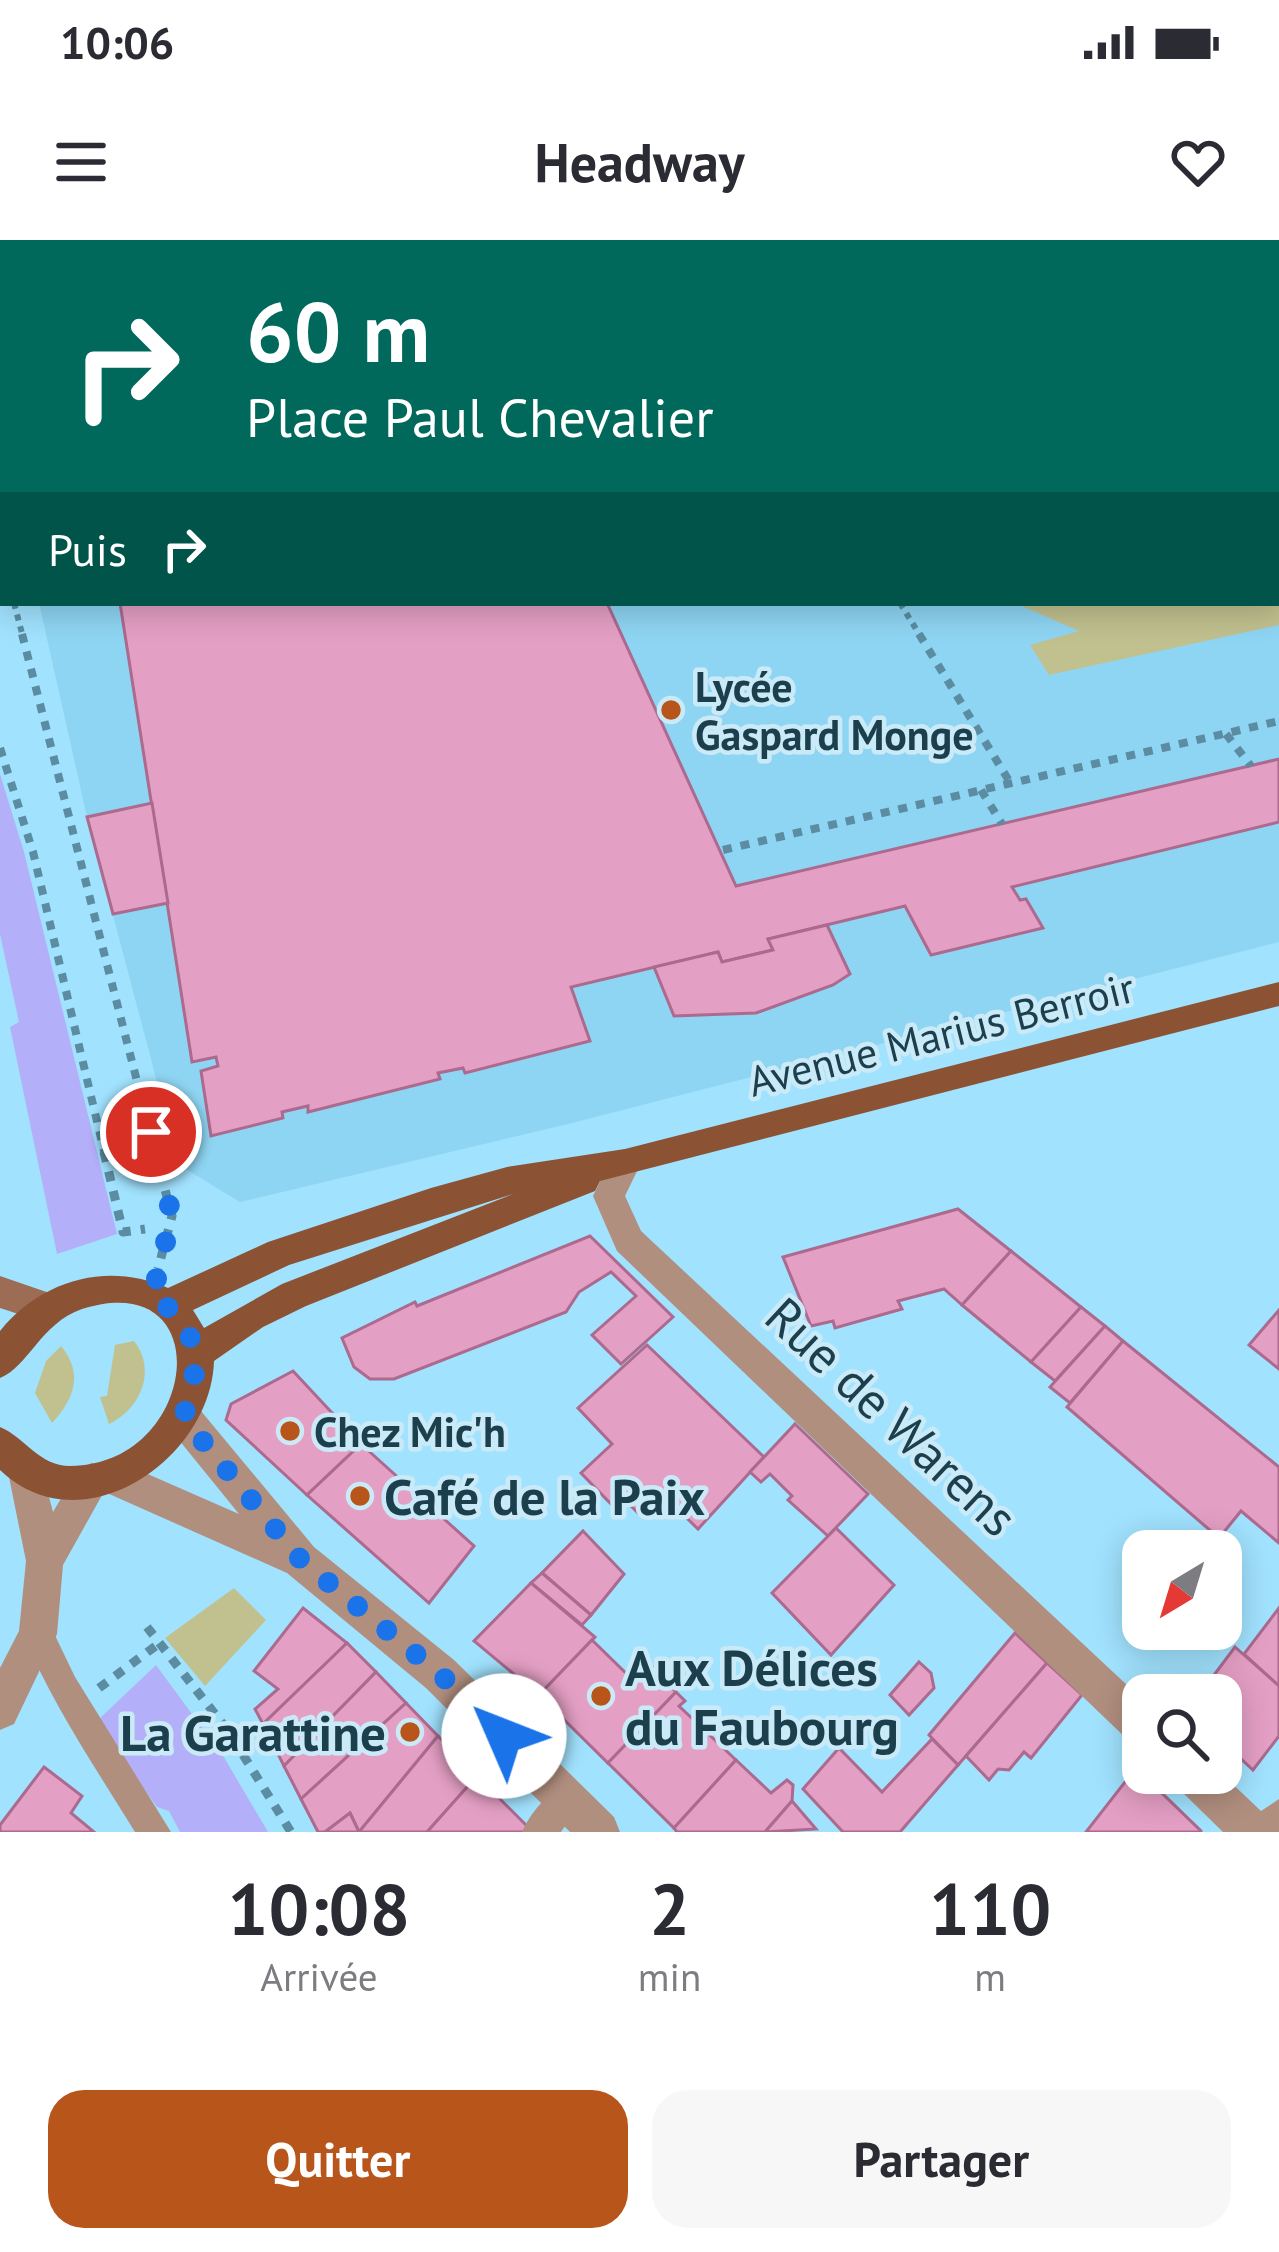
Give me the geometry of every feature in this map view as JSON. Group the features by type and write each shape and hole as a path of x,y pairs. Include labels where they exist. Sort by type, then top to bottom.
{"main road":[{"name":"Avenue Marius Berroir","path":"160,1301 357,1224 507,1180 625,1163 1279,994"},
{"name":"Avenue Marius Berroir","path":"196,1353 251,1316 294,1295 625,1163"},
{"path":"1,1356 49,1308 96,1290 120,1289 160,1301 181,1318 196,1353 196,1384 183,1417 140,1462 101,1479 45,1480 13,1458"},
{"path":"0,1292 49,1308"}],"street":[{"name":"Rue de Warens","path":"625,1163 609,1196 629,1240 1122,1707"},
{"path":"183,1417 301,1560 440,1674 598,1832"},
{"path":"0,1710 38,1634 45,1561 13,1458"},
{"path":"45,1561 101,1479 301,1560"},
{"path":"38,1634 79,1712 154,1832"},
{"path":"1213,1794 1253,1832"},
{"path":"539,1832 568,1798"},
{"path":"1270,1832 1279,1820"}],"path":[{"path":"15,606 172,1216 160,1301"},
{"path":"902,606 1011,784"},
{"path":"723,850 1279,722"},
{"path":"1226,734 1251,766"},
{"path":"0,748 33,852 123,1232 146,1228"},
{"path":"981,790 1002,824"},
{"path":"147,1627 229,1732 291,1832"},
{"path":"79,1712 103,1684 160,1642"}],"shaded area":[{"name":"Lycée Gaspard Monge","path":"40,606 1279,606 1279,942 568,1124 240,1202 179,1165 87,817"},
{"path":"1022,606 1279,606 1279,625 1049,675 1030,645 1079,631"},
{"path":"0,774 24,852 117,1234 57,1254 10,1027 19,1022 0,934"},
{"path":"134,1341 144,1364 142,1388 130,1409 109,1424 100,1397 107,1396 115,1345"},
{"path":"61,1346 72,1366 73,1386 52,1423 35,1393 46,1361"},
{"path":"234,1588 266,1620 205,1686 165,1638"},
{"path":"156,1665 225,1759 268,1832 180,1832 169,1811 157,1807 96,1722"}],"building":[{"path":"120,606 608,606 736,886 1279,759 1279,822 1012,887 1020,900 1026,899 1043,928 931,955 905,906 768,939 773,950 722,962 718,952 571,987 590,1041 465,1073 463,1068 438,1073 440,1079 308,1112 308,1106 282,1112 283,1118 211,1136 201,1071 218,1066 216,1057 192,1062"},
{"path":"152,803 168,903 113,914 87,817"},
{"path":"827,925 850,974 833,985 756,1013 674,1016 654,967 718,952 722,962 773,950 768,939"},
{"path":"958,1209 1011,1251 962,1305 944,1289 898,1301 902,1309 835,1328 833,1321 811,1326 783,1257"},
{"path":"590,1236 673,1317 621,1364 592,1335 636,1296 611,1272 579,1292 566,1312 394,1379 370,1379 354,1367 342,1338 415,1302 417,1306"},
{"path":"1011,1251 1081,1307 1031,1362 962,1305"},
{"path":"1081,1307 1105,1326 1055,1381 1031,1362"},
{"path":"1279,1310 1279,1369 1249,1345"},
{"path":"1105,1326 1123,1341 1070,1403 1050,1387"},
{"path":"1123,1341 1279,1467 1279,1543 1241,1511 1226,1530 1210,1530 1067,1407"},
{"path":"647,1345 764,1457 698,1529 660,1492 638,1513 622,1497 613,1506 581,1473 612,1444 578,1408"},
{"path":"293,1371 361,1444 307,1495 226,1420 231,1404"},
{"path":"795,1424 868,1494 828,1536 788,1500 792,1496 770,1474 761,1482 750,1472"},
{"path":"361,1444 474,1546 429,1603 307,1495"},
{"path":"836,1528 894,1585 831,1655 772,1593"},
{"path":"583,1531 624,1574 591,1615 542,1573"},
{"path":"542,1573 591,1615 582,1625 531,1583"},
{"path":"531,1583 595,1637 539,1695 474,1641"},
{"path":"303,1608 347,1643 263,1724 255,1709 278,1689 254,1671"},
{"path":"1279,1608 1279,1686 1244,1654"},
{"path":"1015,1633 1047,1663 958,1765 929,1735"},
{"path":"592,1640 631,1678 647,1661 676,1692 608,1763 539,1695"},
{"path":"347,1643 376,1672 284,1766 263,1724"},
{"path":"1233,1650 1238,1650 1279,1686 1279,1736 1253,1770 1242,1760 1242,1674 1215,1674"},
{"path":"919,1662 931,1673 934,1688 909,1715 890,1695"},
{"path":"1047,1663 1082,1695 1031,1758 1024,1752 1009,1770 998,1769 989,1780 966,1756"},
{"path":"376,1672 406,1703 301,1799 284,1766"},
{"path":"676,1692 685,1701 679,1706 736,1760 674,1828 608,1763"},
{"path":"406,1703 438,1736 359,1832 350,1813 318,1832 301,1799"},
{"path":"438,1736 477,1776 427,1832 359,1832"},
{"path":"932,1739 958,1765 900,1832 843,1832 803,1789 839,1748 882,1792"},
{"path":"736,1760 771,1793 787,1780 793,1785 792,1801 765,1832 677,1832 674,1828"},
{"path":"44,1767 82,1796 71,1813 94,1832 0,1832 0,1825"},
{"path":"477,1776 528,1827 523,1832 427,1832"},
{"path":"1122,1786 1122,1794 1163,1794 1201,1831 1201,1832 1086,1832"},
{"path":"792,1801 816,1829 765,1832"},
{"path":"350,1813 359,1832 325,1832"}],"place":[{"name":"Lycée Gaspard Monge","path":"671,710"},
{"name":"Chez Mic'h","path":"290,1431"},
{"name":"Café de la Paix","path":"360,1496"},
{"name":"Aux Délices du Faubourg","path":"601,1696"},
{"name":"La Garattine","path":"410,1732"}],"route":[{"path":"151,1132 172,1216 152,1297 181,1318 196,1353 196,1384 183,1417 301,1560 440,1674 504,1736"}]}
